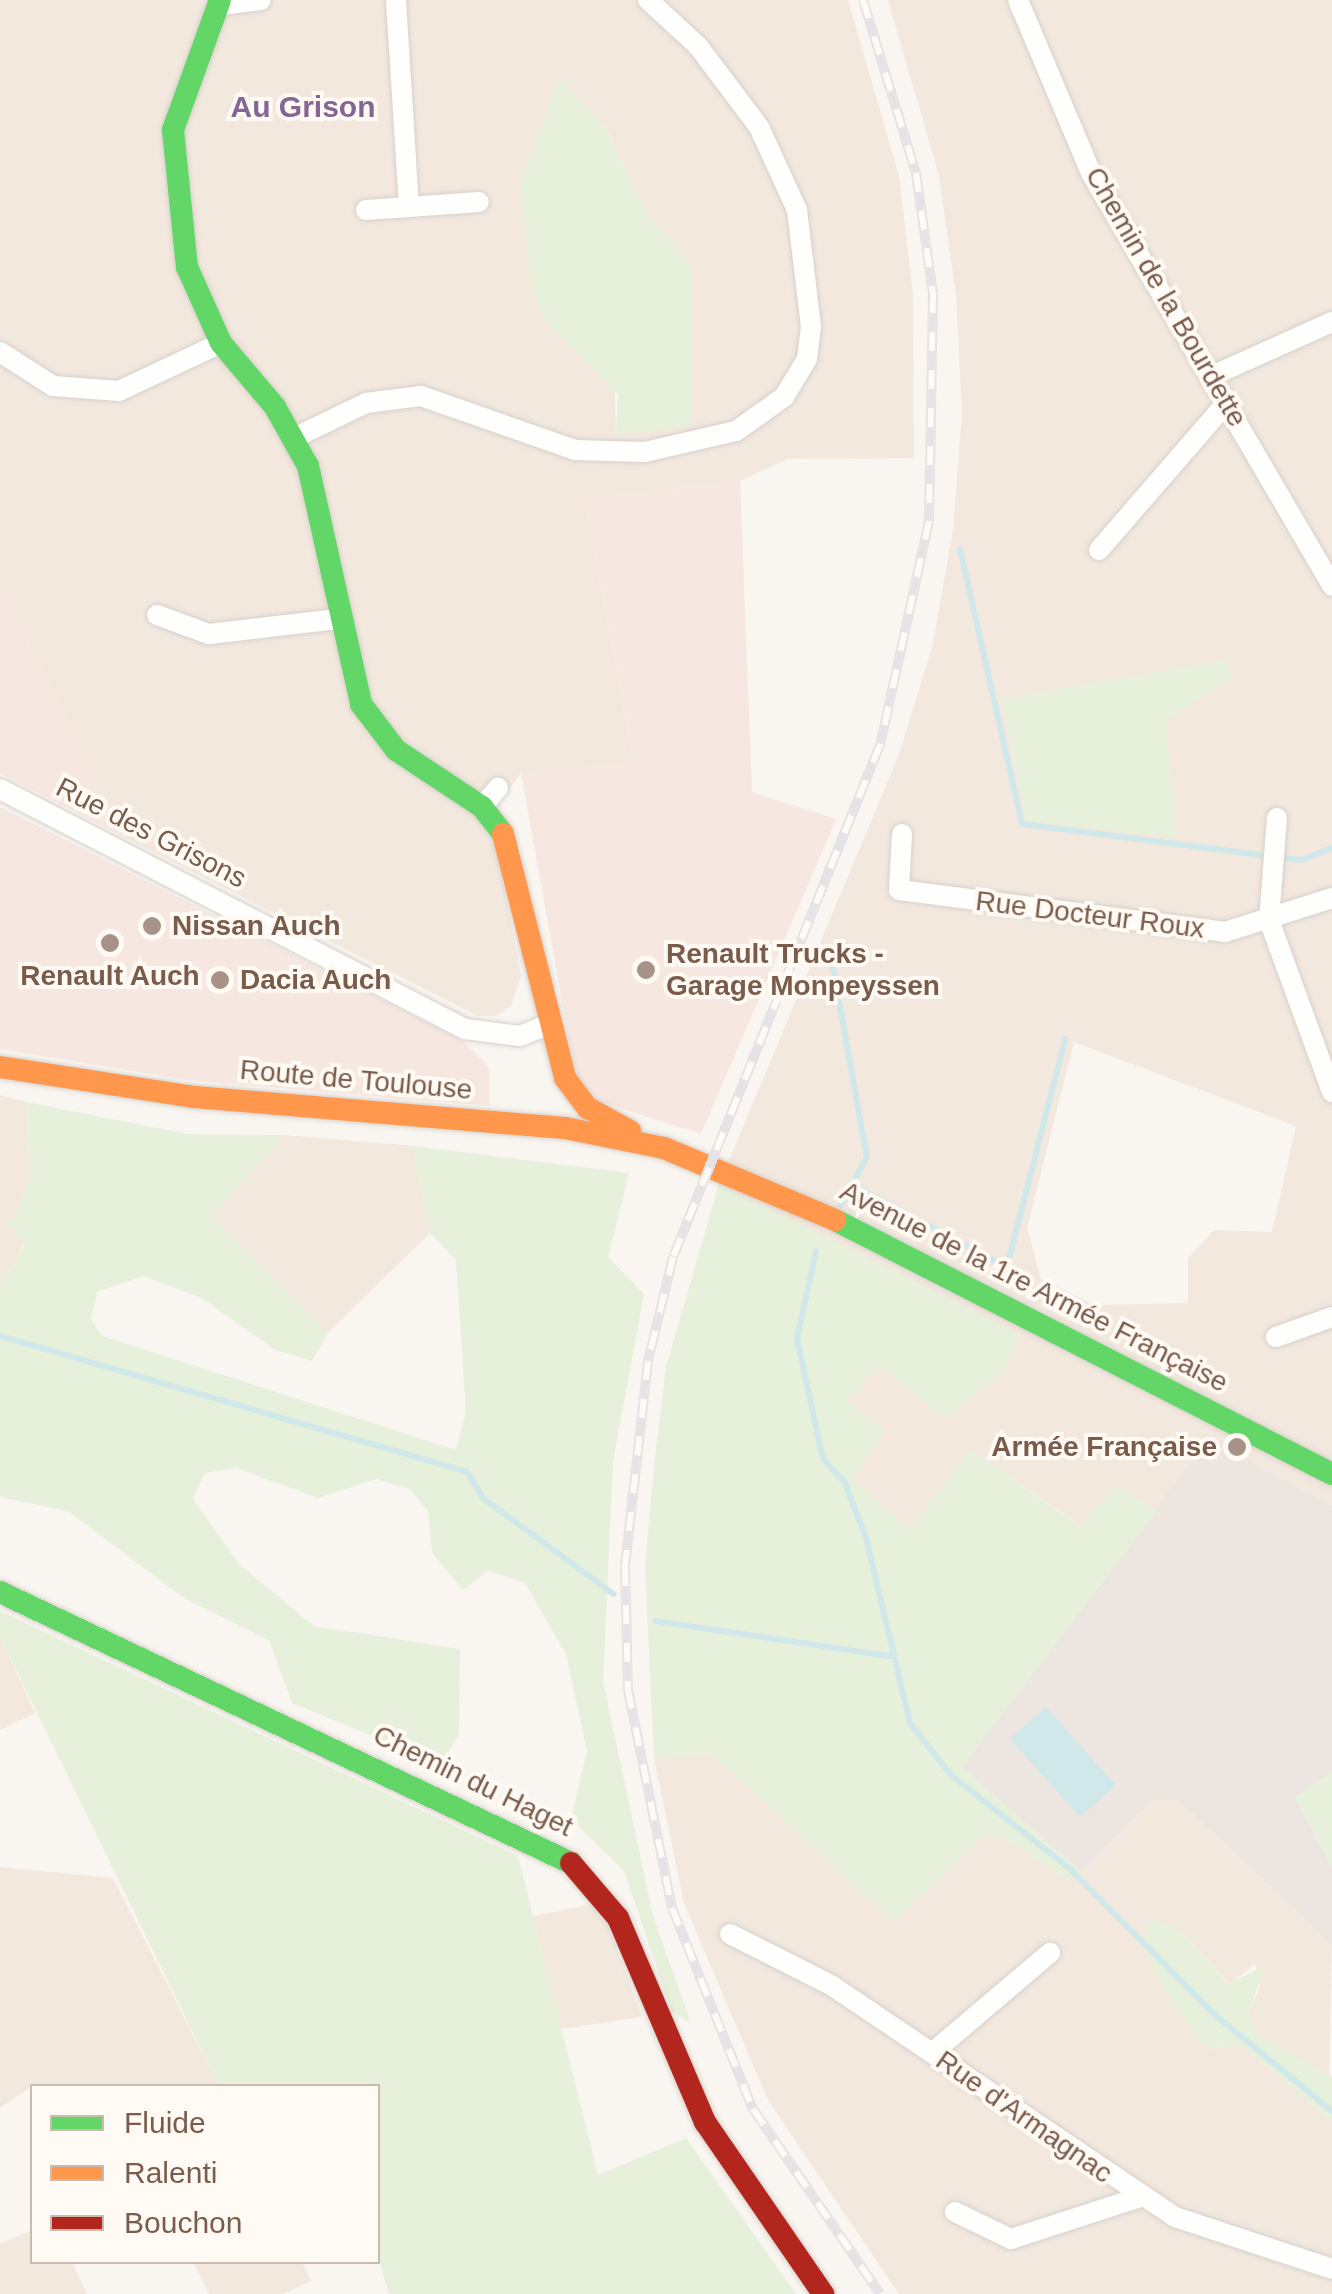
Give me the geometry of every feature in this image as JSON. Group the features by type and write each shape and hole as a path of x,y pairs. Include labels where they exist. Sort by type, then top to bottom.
{"street":[{"path":"261,0 221,2 173,130 171,165 187,267 220,343 296,437 319,500 337,619 355,690 381,734 482,808 515,865 547,1025 576,1095 664,1148"},
{"path":"396,0 409,207"},
{"path":"296,437 366,403 421,396 575,450 645,452 736,431 784,397 807,358 810,326 796,210 759,127 698,46 648,0"},
{"name":"Chemin de la Bourdette","path":"1018,0 1091,172 1214,375 1332,586"},
{"path":"366,210 479,202"},
{"path":"1214,375 1332,322"},
{"path":"0,352 52,386 118,392 220,343"},
{"path":"1099,550 1228,401"},
{"path":"157,615 209,634 337,619"},
{"path":"482,808 498,788"},
{"name":"Rue des Grisons","path":"0,789 465,1028 504,1037 547,1025"},
{"path":"1277,818 1269,920 1332,1092"},
{"name":"Rue Docteur Roux","path":"902,834 898,890 1225,932 1332,898"},
{"name":"Route de Toulouse","path":"0,1067 194,1097 565,1128 664,1148 705,1161"},
{"name":"Avenue de la 1re Armée Française","path":"705,1161 1332,1474"},
{"path":"1276,1337 1332,1317"},
{"name":"Chemin du Haget","path":"0,1592 577,1866 618,1918 705,2122 823,2294"},
{"name":"Rue d'Armagnac","path":"730,1934 804,1968 1140,2197 1195,2226 1332,2269"},
{"path":"932,2053 1050,1953"},
{"path":"955,2212 1011,2239 1140,2197"}],"shaded area":[{"path":"0,0 848,0 899,176 913,294 914,458 787,459 740,481 584,499 634,762 521,773 481,825 495,844 521,975 511,1006 496,1016 478,1016 124,837 0,585","holes":["605,126 646,212 692,267 616,433"]},
{"path":"888,0 1332,0 1332,1505 1207,1441 1157,1511 1116,1486 1081,1526 971,1450 910,1529 850,1479 848,1401 876,1365 719,1184 898,757 932,648 953,530 962,413 956,295 939,176","holes":["1074,1042 1296,1126 1272,1232 1214,1230 1188,1258 1188,1303 1095,1305 1041,1279 1027,1228"]},
{"path":"740,481 752,792 836,819 701,1134 598,1101 575,1074 521,773 634,761 584,499"},
{"path":"0,585 124,837 0,773"},
{"path":"0,807 463,1041 489,1067 490,1106 187,1080 0,1049"},
{"path":"0,1095 26,1102 30,1181 9,1226 26,1241 0,1286"},
{"path":"285,1135 413,1146 430,1233 328,1333 211,1216"},
{"path":"1207,1440 1332,1505 1332,1772 1295,1797 1332,1867 1332,1945 1176,1798 1154,1798 1081,1872 962,1767"},
{"path":"0,1637 35,1713 0,1730"},
{"path":"713,1755 894,1921 983,1836 1006,1838 1068,1880 1154,1798 1176,1798 1332,1945 1329,2079 1257,2034 1248,2015 1260,1986 1255,1964 1230,1984 1179,1930 1154,1972 1197,2038 1212,2049 1240,2044 1332,2121 1332,2294 899,2294 768,2100 684,1903 654,1758"},
{"path":"0,1867 113,1878 218,2084 30,2084 0,2108"},
{"path":"599,1903 642,2017 561,2029 533,1916"},
{"path":"30,2231 30,2264 73,2264 87,2294 0,2294 0,2244"},
{"path":"194,2264 303,2264 311,2281 283,2294 209,2294"}],"green space":[{"path":"559,78 605,127 646,212 692,267 691,426 616,434 618,394 547,324 532,288 520,186"},
{"path":"1226,660 1232,678 1165,720 1178,838 1025,820 1002,699"},
{"path":"26,1102 187,1134 285,1135 211,1216 328,1333 312,1361 275,1350 202,1298 143,1276 97,1292 91,1319 102,1336 456,1450 466,1412 456,1260 430,1233 413,1146 629,1173 608,1257 644,1294 613,1461 603,1681 653,1916 691,2023 672,2012 624,1871 571,1819 587,1751 566,1654 525,1583 488,1570 463,1590 432,1553 428,1511 410,1489 377,1479 318,1498 236,1468 205,1473 193,1499 239,1564 314,1626 460,1649 459,1734 441,1764 292,1703 269,1640 185,1599 68,1511 0,1497 0,1286 26,1242 9,1226 30,1181"},
{"path":"719,1184 1019,1334 1005,1369 945,1418 877,1365 848,1401 885,1431 851,1479 910,1529 971,1450 1080,1526 1116,1486 1157,1511 962,1767 1081,1872 1068,1880 1006,1838 983,1836 894,1922 714,1756 654,1758 645,1567 654,1467 666,1367"},
{"path":"0,1611 518,1856 598,2175 686,2138 796,2294 389,2294 380,2264 380,2084 218,2084 0,1637"},
{"path":"1332,1772 1332,1867 1295,1797"},
{"path":"1155,1919 1179,1930 1229,1984 1265,1966 1248,2015 1257,2034 1332,2077 1332,2121 1240,2044 1211,2049 1196,2038 1154,1972 1144,1928"}],"water":[{"path":"1046,1707 1116,1785 1080,1817 1010,1739"}],"waterway":[{"path":"960,549 1022,824 1261,855"},
{"path":"1276,857 1302,860 1332,848"},
{"path":"833,967 867,1157 840,1206"},
{"path":"1009,1259 1065,1039"},
{"path":"851,1184 995,1261"},
{"path":"816,1251 797,1339 823,1459 845,1483 866,1538 910,1723 951,1775 1070,1869 1215,2015 1332,2111"},
{"path":"0,1336 467,1472 483,1498 613,1594"},
{"path":"655,1621 890,1656"}],"railway":[{"path":"863,0 916,173 933,294 929,521 880,745 673,1257 648,1361 625,1567 628,1690 672,1908 753,2109 880,2294"}],"traffic: fast":[{"path":"220,0 173,130 187,267 221,343 275,407 308,466 361,704 396,750 482,807 503,834"},
{"path":"835,1220 1332,1474"},
{"path":"0,1592 571,1863"}],"traffic: slow":[{"path":"503,834 565,1078 588,1108 630,1131"},
{"path":"0,1067 194,1097 565,1128 664,1148 835,1220"}],"traffic: jam":[{"path":"571,1863 618,1918 705,2122 823,2294"}],"place":[{"name":"Nissan Auch","path":"152,926"},
{"name":"Renault Auch","path":"110,943"},
{"name":"Renault Trucks - Garage Monpeyssen","path":"646,970"},
{"name":"Dacia Auch","path":"220,980"},
{"name":"Armée Française","path":"1237,1447"}],"district":[{"name":"Au Grison","path":"303,107"}]}
